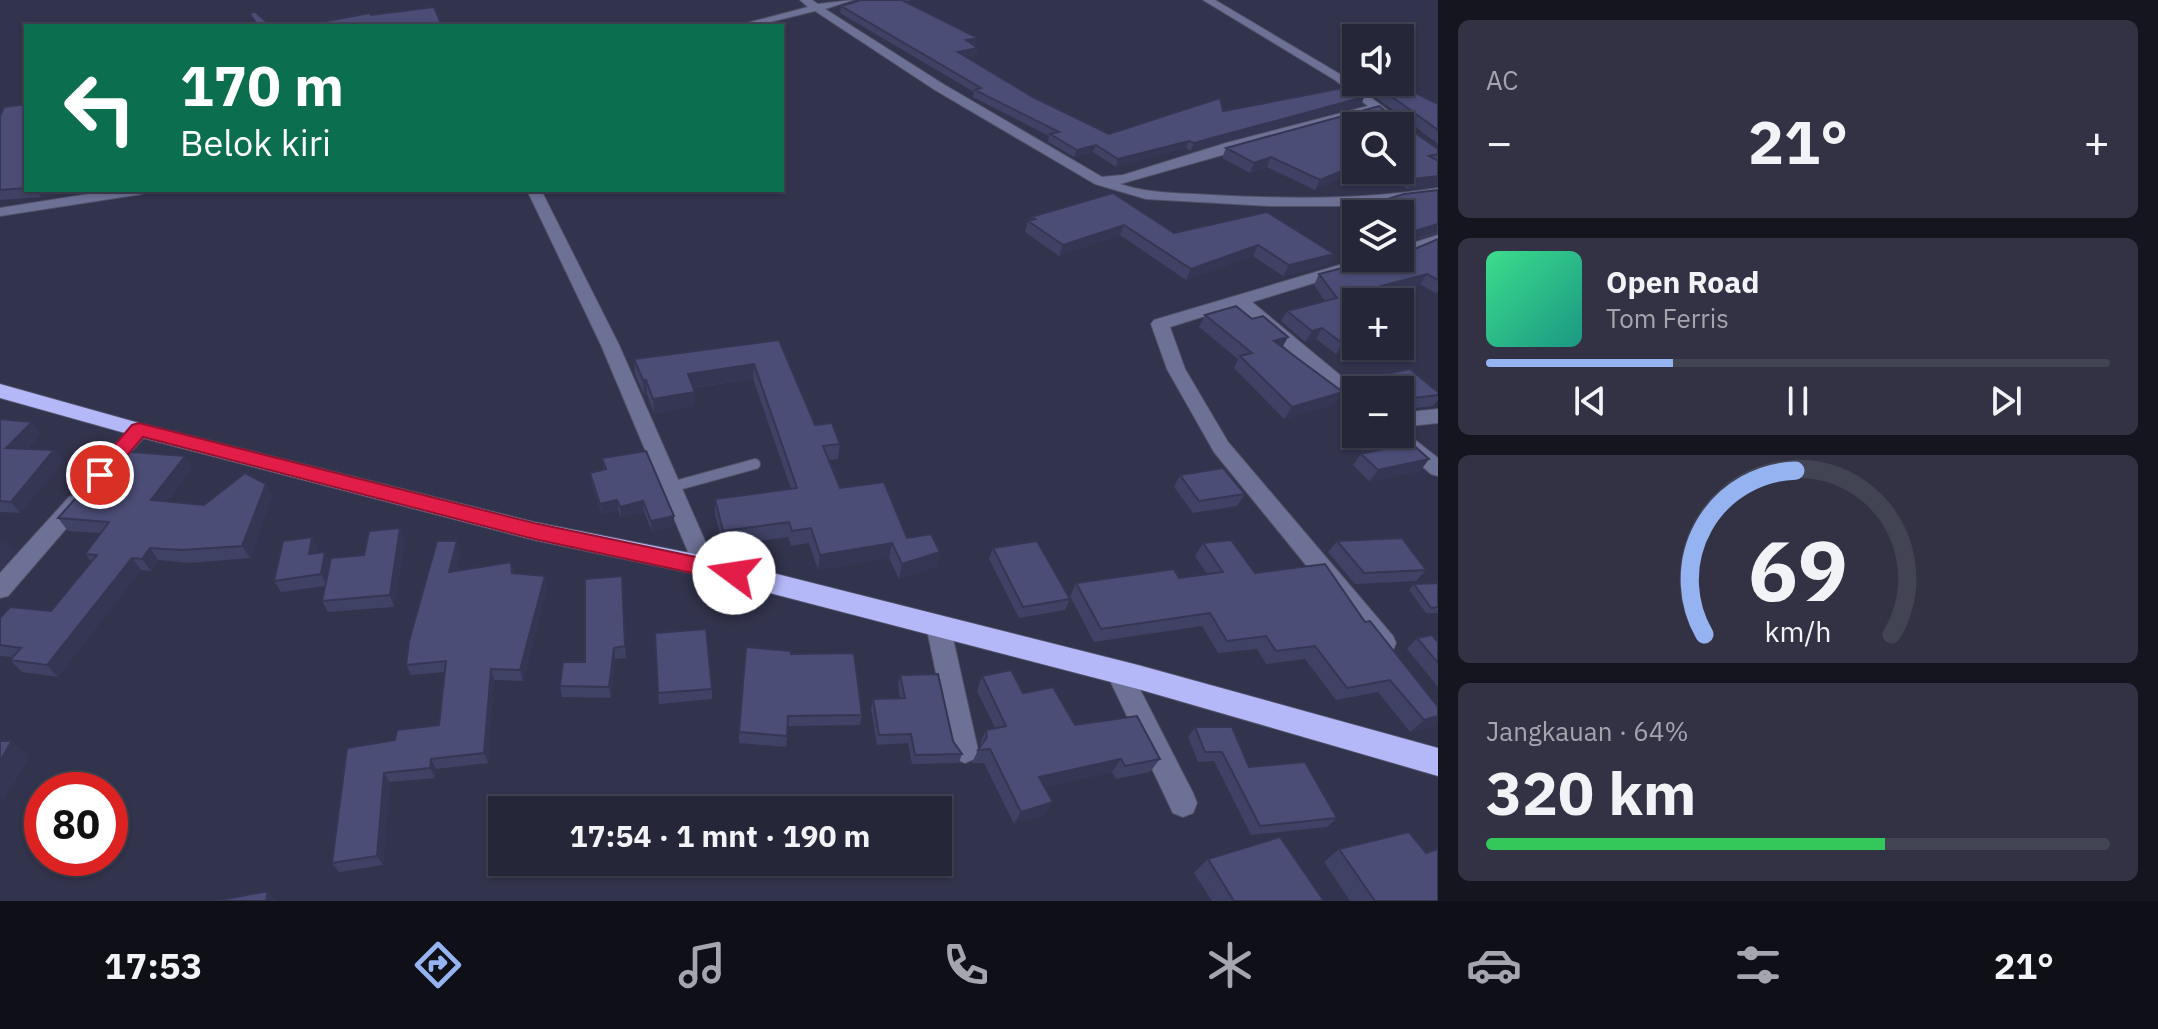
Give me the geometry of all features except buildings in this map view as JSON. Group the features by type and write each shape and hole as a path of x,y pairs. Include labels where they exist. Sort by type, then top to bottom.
{"highway":[{"path":"0,391 139,430 534,531 705,566 938,625 1438,762"}],"street":[{"path":"805,0 1035,145 1089,177 1121,189 1142,193 1313,203 1363,203 1438,192"},
{"path":"750,24 848,0"},
{"path":"1208,0 1339,78 1384,112"},
{"path":"1105,182 1378,107"},
{"path":"0,212 129,192"},
{"path":"535,192 610,345 705,566"},
{"path":"1414,248 1438,240"},
{"path":"1342,269 1160,324 1176,369 1232,462 1323,566 1400,663"},
{"path":"1239,299 1342,386"},
{"path":"1414,419 1438,416"},
{"path":"0,589 139,430"},
{"path":"1414,448 1438,469"},
{"path":"938,625 965,750"},
{"path":"1118,672 1183,803"}],"lane":[{"path":"671,487 755,464"}],"route":[{"path":"100,475 139,430 534,531 734,573"}]}
